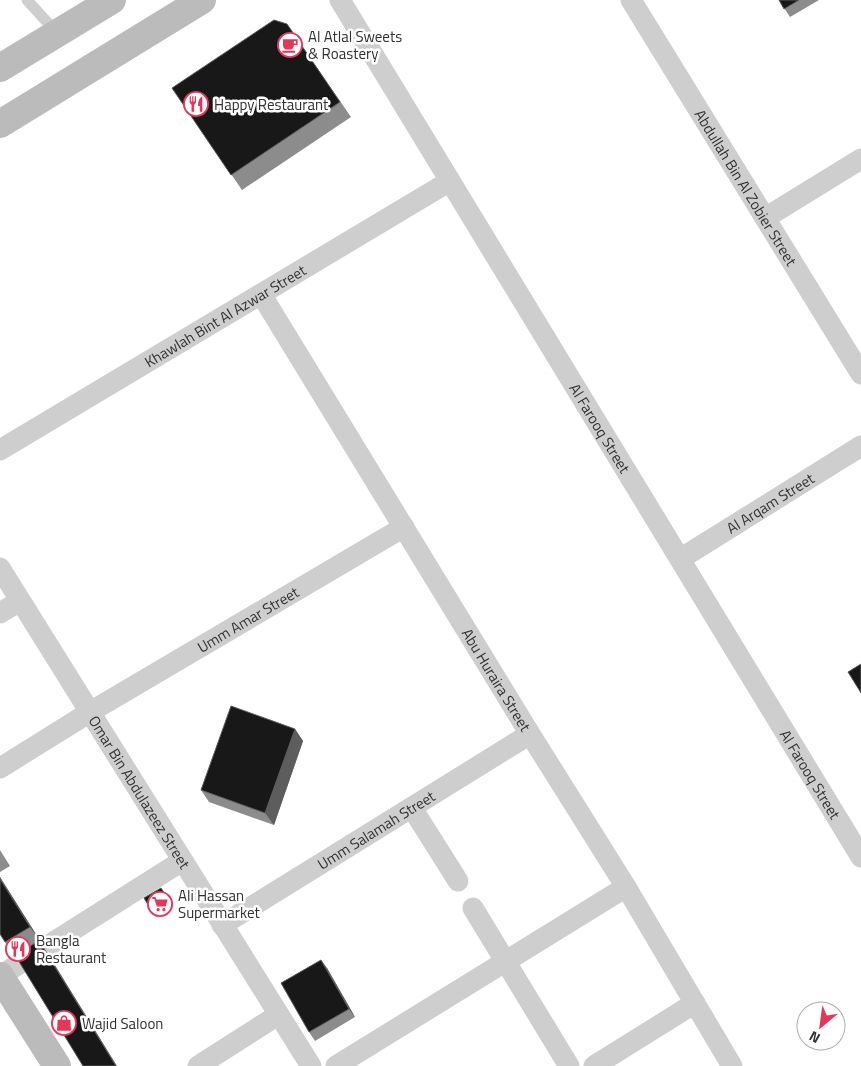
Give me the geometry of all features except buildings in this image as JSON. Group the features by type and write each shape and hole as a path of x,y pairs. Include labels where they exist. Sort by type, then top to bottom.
{"street":[{"path":"0,68 112,0"},
{"path":"0,124 202,0"},
{"name":"Al Farooq Street","path":"340,0 861,857"},
{"name":"Abdullah Bin Al Zobier Street","path":"631,0 861,374"},
{"path":"766,218 861,159"},
{"name":"Khawlah Bint Al Azwar Street","path":"0,450 450,181"},
{"name":"Abu Huraira Street","path":"262,294 530,734 626,887 732,1066"},
{"name":"Al Arqam Street","path":"680,559 861,446"},
{"name":"Umm Amar Street","path":"0,768 90,712 404,527"},
{"name":"Omar Bin Abdulazeez Street","path":"0,568 311,1066"},
{"path":"0,613 20,601"},
{"name":"Umm Salamah Street","path":"222,925 530,734"},
{"path":"412,808 458,881"},
{"path":"57,1066 0,976 182,861"},
{"path":"336,1066 626,887"},
{"path":"473,908 570,1066"},
{"path":"594,1066 695,1003"},
{"path":"198,1066 278,1015"}],"lane":[{"path":"28,0 57,34"}],"place":[{"name":"Al Atlal Sweets & Roastery","path":"290,45"},
{"name":"Happy Restaurant","path":"196,104"},
{"name":"Ali Hassan Supermarket","path":"160,904"},
{"name":"Bangla Restaurant","path":"18,949"},
{"name":"Wajid Saloon","path":"64,1023"}]}
